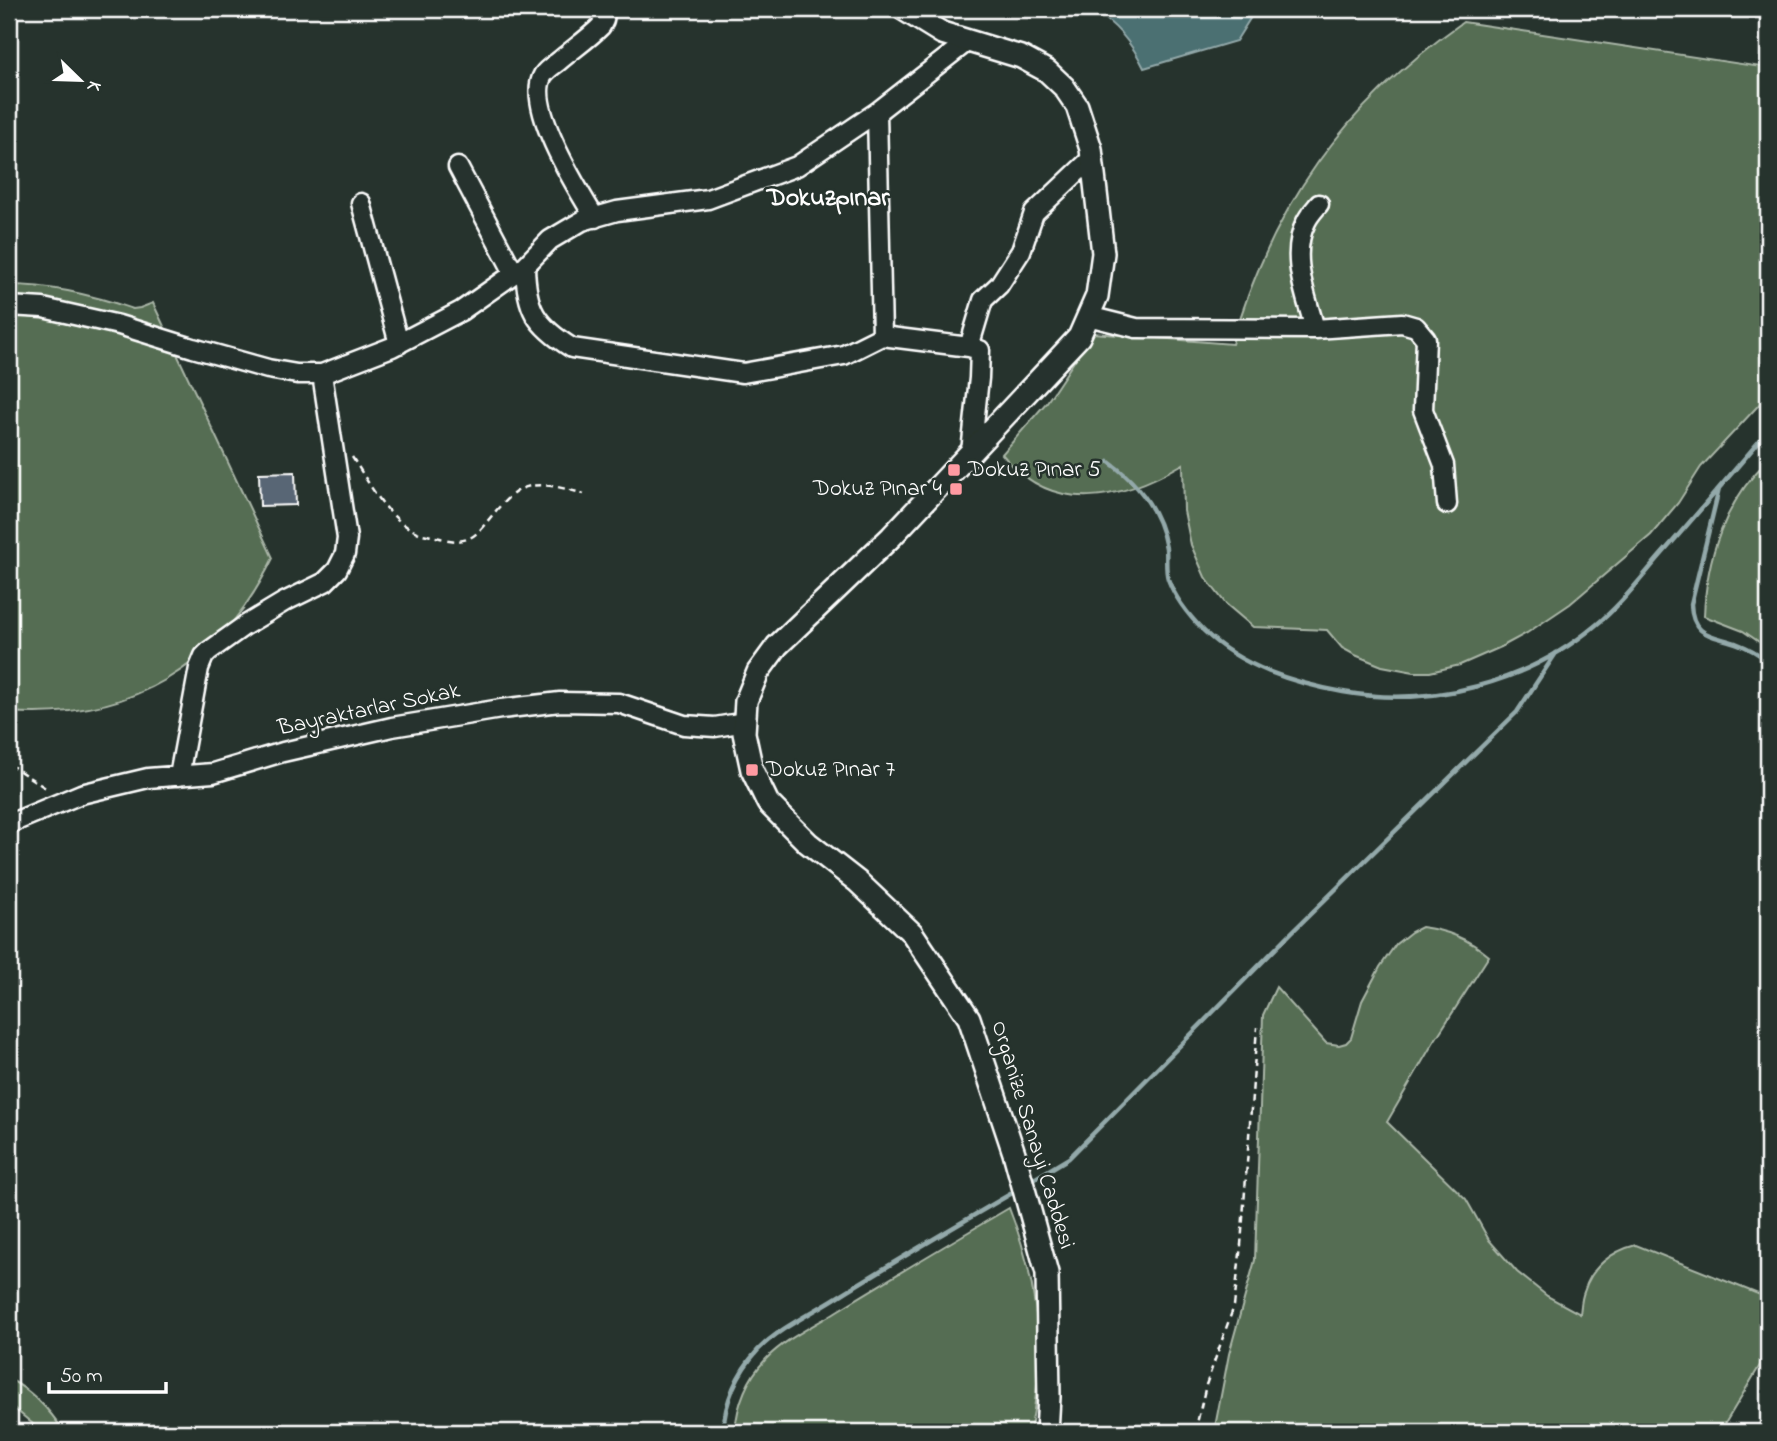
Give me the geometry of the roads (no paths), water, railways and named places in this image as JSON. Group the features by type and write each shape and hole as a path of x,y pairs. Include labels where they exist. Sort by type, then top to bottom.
{"street":[{"path":"595,218 553,142 539,90 545,73 601,26 606,9"},
{"name":"Organize Sanayi Caddesi","path":"903,9 942,33 1021,57 1046,71 1064,87 1077,106 1091,149 1103,253 1097,296 1079,337 891,537 777,646 758,672 747,701 744,733 752,769 768,803 808,843 858,882 912,933 970,1018 1014,1153 1047,1273 1047,1432"},
{"path":"9,306 43,308 119,325 268,369 297,374 322,374 399,344 461,311 519,270 550,240 582,221 617,211 708,199 797,166 877,112 968,41"},
{"path":"877,112 882,336"},
{"path":"969,346 983,300 999,285 1021,251 1034,213 1092,158"},
{"path":"458,167 519,270 535,315 551,335 572,348 743,373 844,355 882,336 969,346 980,350 971,452"},
{"path":"362,203 399,344"},
{"path":"1315,329 1298,264 1299,242 1306,221 1319,204"},
{"path":"1088,316 1136,328 1315,329 1402,323 1416,327 1426,339 1423,410 1444,465 1447,504"},
{"path":"179,776 199,668 205,656 244,626 325,582 337,570 345,554 347,538 322,374"},
{"name":"Bayraktarlar Sokak","path":"9,824 81,794 148,778 213,773 283,752 391,727 501,709 560,702 619,703 684,725 715,727 745,722"}],"water":[{"path":"1092,9 1256,9 1236,41 1144,68 1122,35"}],"waterway":[{"path":"1109,462 1120,470 1146,499 1163,535 1167,575 1171,586 1193,620 1219,644 1251,664 1306,684 1377,696 1410,696 1444,693 1509,676 1569,645 1596,625 1622,600 1768,431"},
{"path":"1719,489 1691,604 1692,615 1695,623 1706,633 1746,647 1768,661"},
{"path":"1029,1182 1069,1158 1292,932 1517,712 1556,653"},
{"path":"723,1432 729,1398 738,1378 766,1342 794,1322 1019,1189"}],"place":[{"name":"Dokuz Pınar 5","path":"954,470"},
{"name":"Dokuz Pınar 4","path":"956,489"},
{"name":"Dokuz Pınar 7","path":"752,770"}],"district":[{"name":"Dokuzpınar","path":"828,199"}]}
